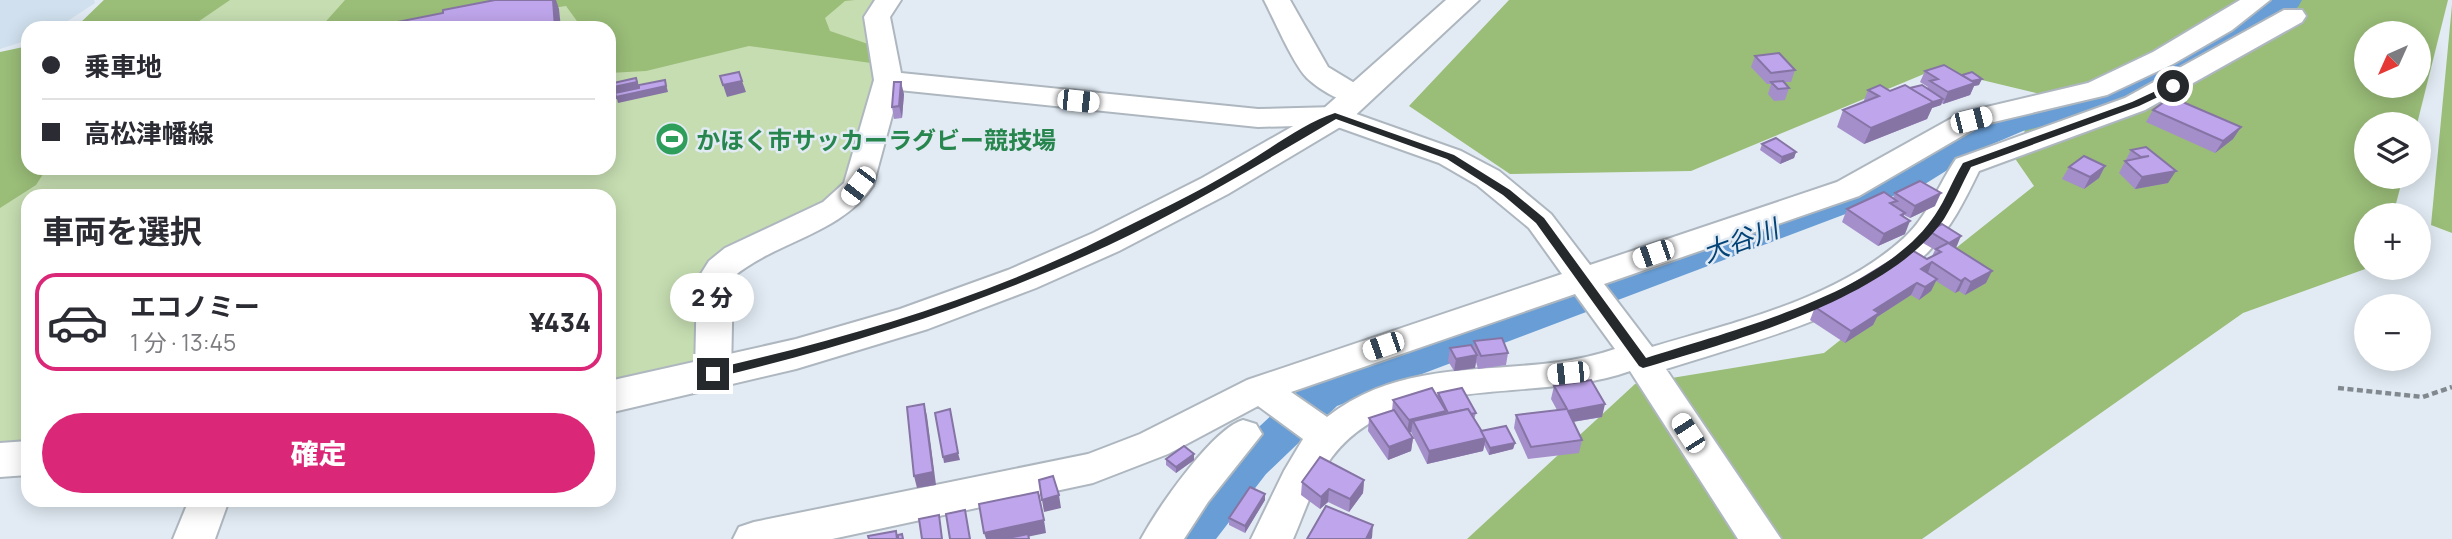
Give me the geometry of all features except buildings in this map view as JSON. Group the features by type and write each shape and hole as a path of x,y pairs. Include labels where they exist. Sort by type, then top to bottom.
{"main road":[{"path":"616,395 796,354 914,319 1022,279 1106,242 1203,193 1346,106 1464,0"},
{"path":"0,460 21,458"}],"street":[{"path":"713,374 714,280 721,269 737,256 834,209 858,186 888,80 877,17 888,0"},
{"path":"1277,0 1317,72 1346,106 1488,178 1540,221 1640,359 1760,539"},
{"path":"754,539 1093,468 1154,444 1265,392 1587,287 1848,189 1971,120 2097,89 2175,51 2223,24 2257,0"},
{"path":"1319,431 1395,397 1438,387 1590,370 1640,359 1827,302 1900,257 1939,218 1966,165 2136,104 2292,16"},
{"path":"888,80 1258,118 1346,106"},
{"path":"1265,392 1319,431"},
{"path":"1272,539 1312,458 1319,431"},
{"path":"1162,539 1194,491 1243,434"},
{"path":"194,539 206,507"}],"path":[{"path":"2338,388 2423,397 2452,387"}],"shaded area":[{"path":"0,0 94,0 95,3 68,21 21,21 21,42 0,49"}],"green space":[{"path":"104,0 880,0 882,72 852,187 740,247 706,363 616,381 616,189 21,189 21,440 0,442 0,74 21,144 21,175 616,175 616,21 82,21"},
{"path":"104,0 230,0 199,21 82,21"},
{"path":"345,0 855,0 845,1 825,18 830,31 871,45 871,63 749,46 646,71 616,73 616,21 577,21 566,6 469,21 326,21"},
{"path":"1509,0 2448,0 2431,68 2431,21 2354,21 2354,98 2424,98 2420,112 2354,112 2354,189 2400,189 2396,203 2354,203 2354,273 2243,313 1922,539 1467,539 1635,384 1824,353 2034,186 2014,157 2040,94 1936,69 1691,171 1510,174 1409,106"},
{"path":"2452,5 2452,233 2431,225"},
{"path":"21,48 21,175 42,175 36,185 30,189 21,189 21,195 0,208 0,52"}],"waterway":[{"name":"大谷川","path":"1190,539 1234,479 1266,445 1321,395 1912,176 1968,141 2012,123 2094,104 2185,60 2287,0"}],"place":[{"name":"かほく市サッカーラグビー競技場","path":"672,139"}],"route":[{"path":"713,374 796,354 914,319 1022,279 1106,242 1215,186 1335,116 1450,157 1488,178 1506,192 1540,221 1643,363 1827,302 1900,257 1939,218 1966,165 2136,104 2173,86"}]}
